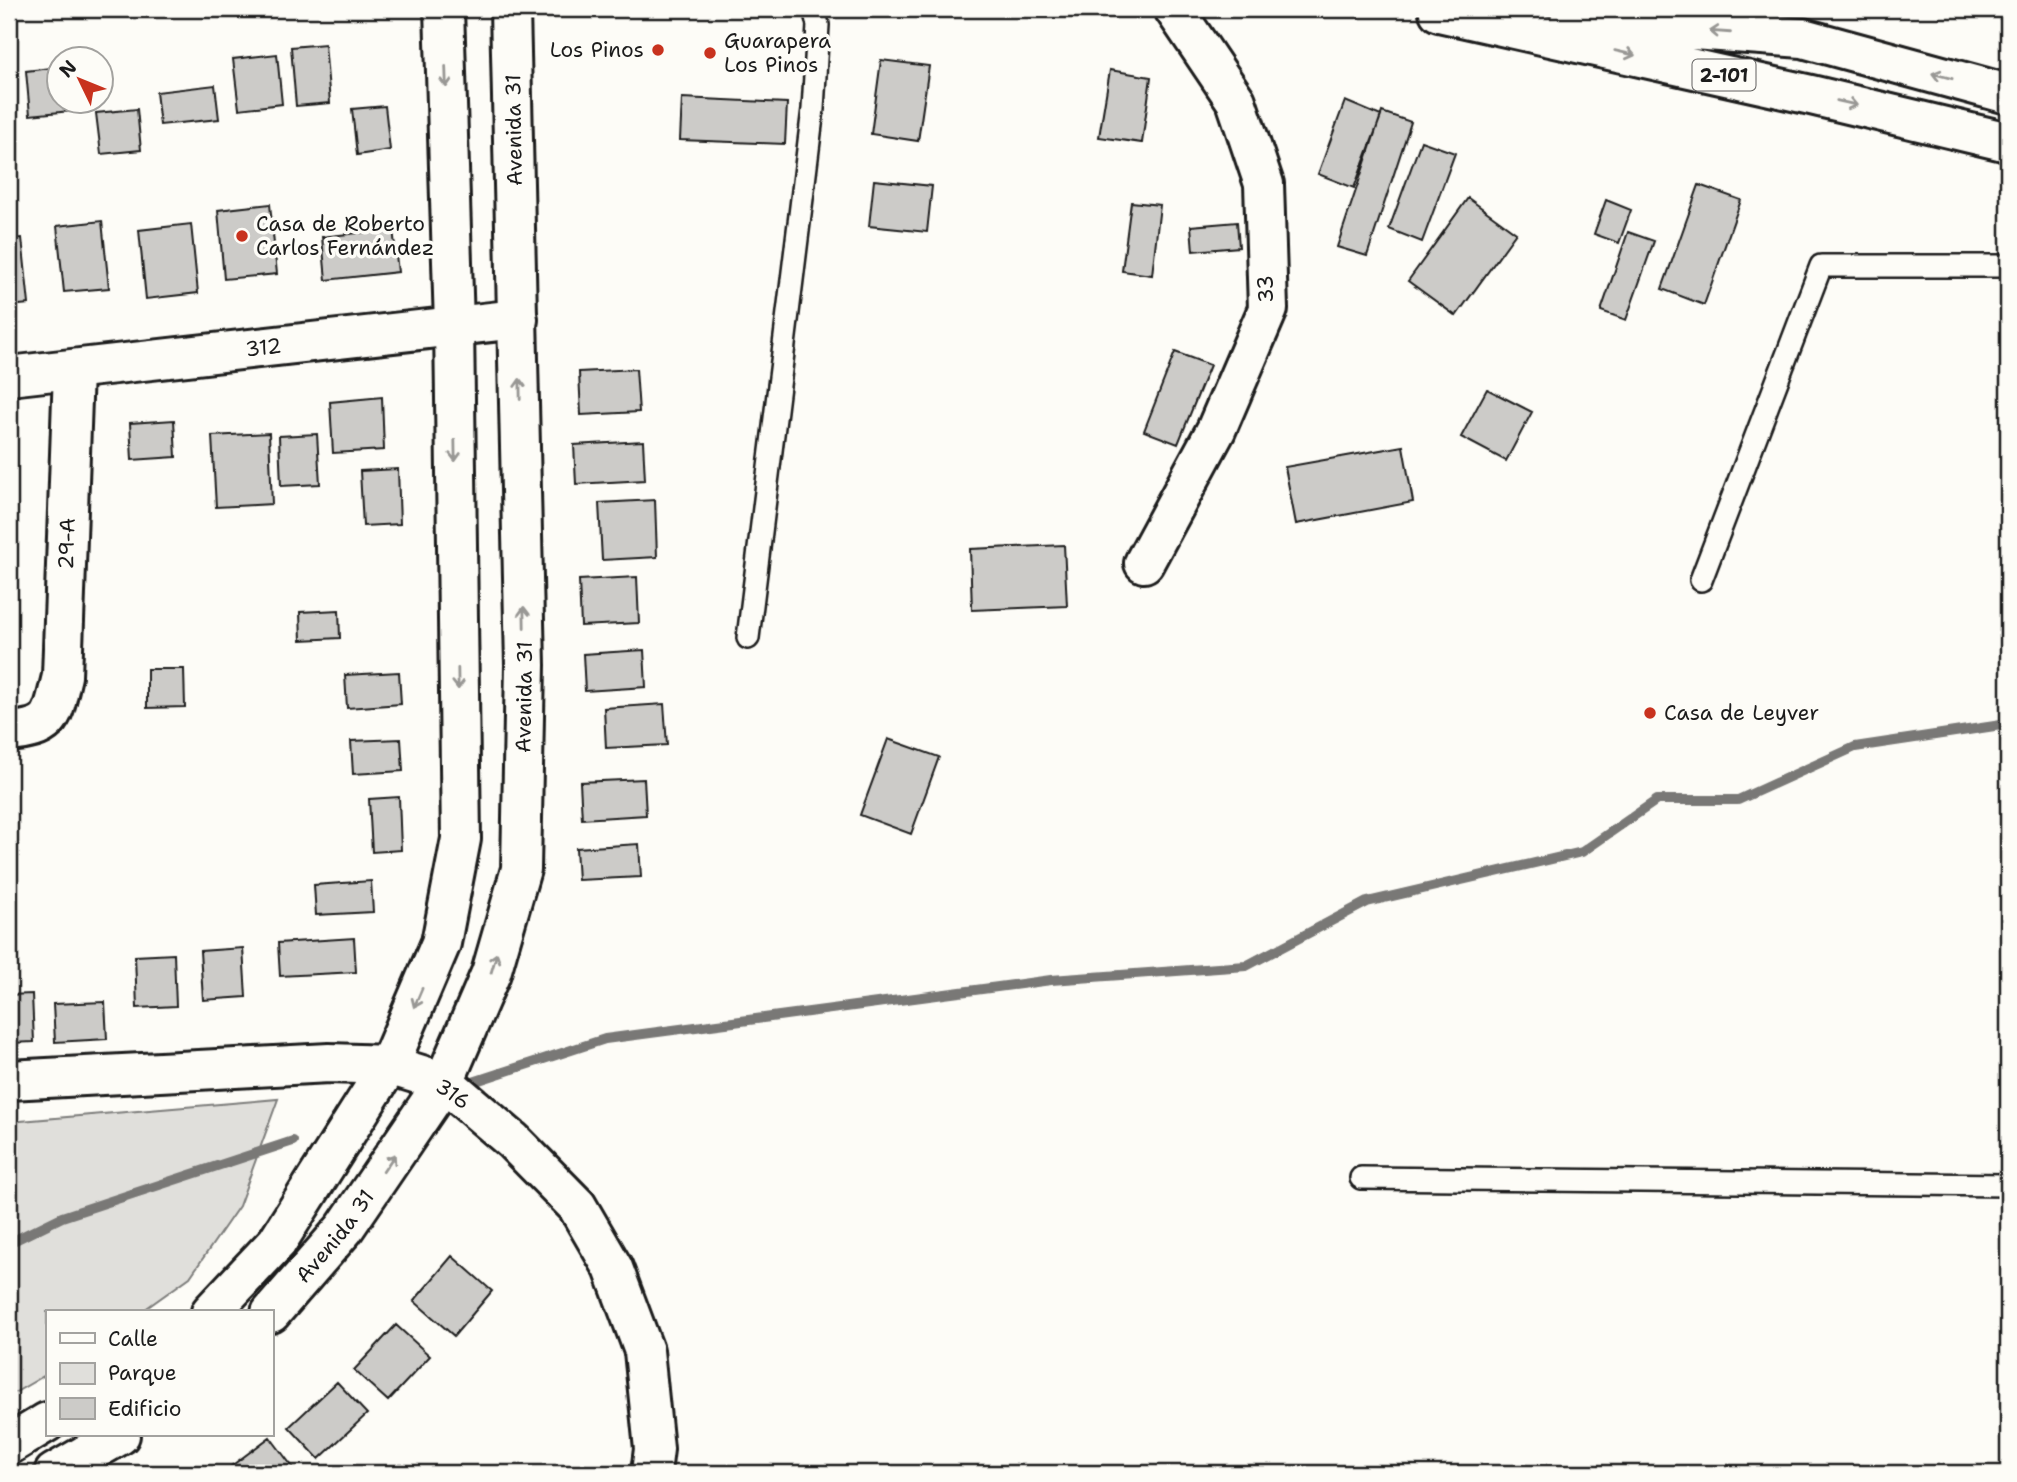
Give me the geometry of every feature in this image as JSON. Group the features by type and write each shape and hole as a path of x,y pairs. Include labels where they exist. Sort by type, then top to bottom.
{"main road":[{"name":"Avenida 31","path":"213,1310 277,1242 388,1065 441,943 461,839 454,325 444,9"},
{"name":"Avenida 31","path":"273,1311 344,1229 444,1082 491,972 521,869 525,665 510,9"},
{"name":"33","path":"1144,564 1216,430 1268,309 1264,184 1236,101 1174,9"},
{"name":"2-101","path":"2007,142 1439,12 1803,38 2008,94"},
{"name":"312","path":"9,376 74,371 518,319"},
{"name":"29-A","path":"9,732 34,730 52,715 62,676 74,371"},
{"name":"316","path":"9,1080 329,1063 388,1065 444,1082 513,1141 577,1206 613,1268 644,1351 654,1449 651,1473"},
{"path":"9,1445 46,1423"},
{"path":"54,1473 118,1436"}],"lane":[{"path":"748,638 814,109 818,25 814,9"},
{"path":"1701,580 1821,266 2008,266"},
{"path":"1361,1178 2008,1185"}],"green space":[{"path":"278,1099 239,1206 190,1277 144,1310 46,1310 46,1375 9,1396 9,1122"}],"building":[{"path":"325,44 330,103 296,106 291,47"},
{"path":"277,54 282,104 239,109 233,59"},
{"path":"881,60 929,66 918,141 871,134"},
{"path":"46,69 46,113 30,115 26,71"},
{"path":"1110,70 1151,77 1142,143 1099,137"},
{"path":"215,85 219,119 160,125 156,92"},
{"path":"682,98 787,103 785,144 680,140"},
{"path":"1345,101 1381,116 1354,188 1318,174"},
{"path":"385,106 390,150 357,155 352,109"},
{"path":"137,109 141,150 101,154 96,116 116,116 116,111"},
{"path":"1382,112 1411,122 1367,256 1337,247"},
{"path":"1421,141 1455,153 1422,242 1389,229"},
{"path":"874,180 932,186 927,232 869,226"},
{"path":"1699,185 1741,200 1704,305 1662,289"},
{"path":"1468,198 1516,233 1456,316 1408,281"},
{"path":"1606,200 1631,210 1619,243 1594,234"},
{"path":"1131,202 1160,205 1152,275 1122,271"},
{"path":"270,204 277,274 224,279 218,210"},
{"path":"102,221 109,288 64,292 57,226"},
{"path":"1237,222 1239,247 1193,251 1191,226"},
{"path":"191,224 198,293 146,299 139,230"},
{"path":"393,229 398,272 326,280 322,237"},
{"path":"1628,232 1654,241 1626,320 1601,311"},
{"path":"22,238 29,304 9,306 9,239"},
{"path":"1175,352 1210,365 1178,444 1144,431"},
{"path":"636,369 639,412 581,415 579,372"},
{"path":"1487,389 1532,412 1506,461 1461,437"},
{"path":"382,397 384,450 333,453 330,402"},
{"path":"174,420 176,457 132,460 130,423"},
{"path":"269,433 272,504 216,507 212,436"},
{"path":"317,434 320,484 281,486 279,436"},
{"path":"643,441 645,480 576,484 574,445"},
{"path":"1403,446 1413,502 1296,524 1285,467"},
{"path":"398,469 400,524 363,526 360,471"},
{"path":"655,500 657,557 602,560 599,503"},
{"path":"1064,545 1067,606 972,610 970,549"},
{"path":"637,577 639,623 581,626 579,580"},
{"path":"339,610 340,638 301,640 300,612"},
{"path":"644,650 646,687 585,691 583,654"},
{"path":"147,669 184,669 185,707 147,708"},
{"path":"399,672 401,704 347,708 345,675"},
{"path":"664,704 667,745 606,748 604,708"},
{"path":"401,739 403,771 353,774 351,741"},
{"path":"888,739 939,757 911,834 860,815"},
{"path":"644,779 646,815 582,819 580,782"},
{"path":"399,797 401,850 372,852 369,799"},
{"path":"639,844 641,877 578,880 576,848"},
{"path":"371,881 373,912 316,915 314,885"},
{"path":"354,938 356,972 280,976 278,943"},
{"path":"243,948 246,997 203,1000 200,951"},
{"path":"174,954 176,1006 137,1008 135,956"},
{"path":"32,994 34,1042 9,1043 9,995"},
{"path":"105,1002 107,1039 55,1042 53,1004"},
{"path":"452,1256 492,1291 454,1336 414,1301"},
{"path":"396,1325 430,1356 388,1401 354,1370"},
{"path":"337,1382 367,1414 319,1459 289,1427"},
{"path":"270,1437 297,1473 222,1473"}],"waterway":[{"path":"473,1082 605,1039 1051,980 1246,966 1367,902 1582,852 1657,800 1738,800 1855,747 2008,724"},
{"path":"9,1243 62,1217 293,1141"}],"place":[{"name":"Los Pinos","path":"658,50"},
{"name":"Guarapera Los Pinos","path":"710,53"},
{"name":"Casa de Roberto Carlos Fernández","path":"242,236"},
{"name":"Casa de Leyver","path":"1650,713"}]}
